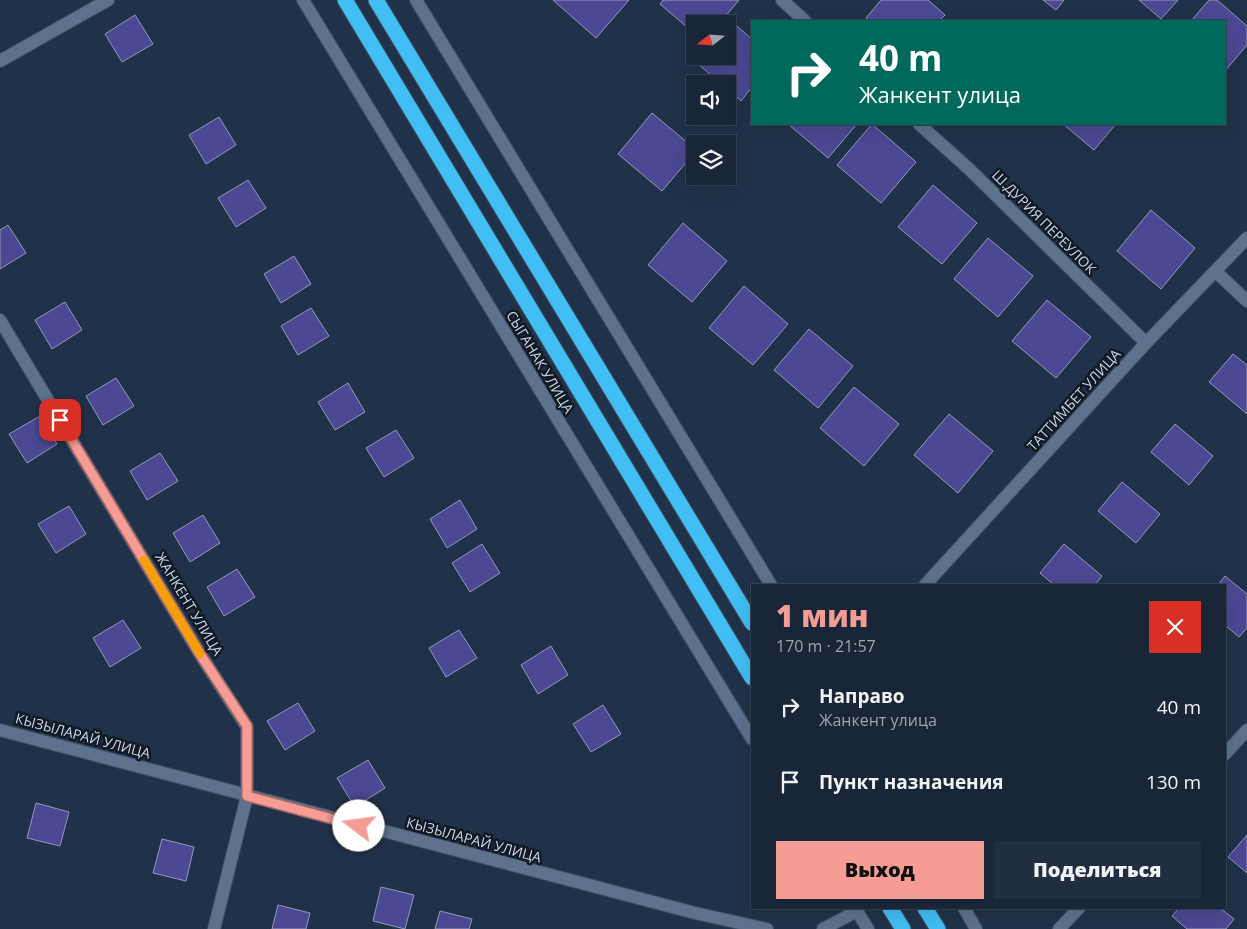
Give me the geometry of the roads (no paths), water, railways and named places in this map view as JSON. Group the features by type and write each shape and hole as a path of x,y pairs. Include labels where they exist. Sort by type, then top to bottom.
{"highway":[{"path":"344,0 751,676"},
{"path":"376,0 751,621"},
{"path":"891,909 903,929"},
{"path":"926,909 938,929"}],"street":[{"path":"0,61 108,0"},
{"name":"СЫГАНАК УЛИЦА","path":"303,0 751,737"},
{"path":"416,0 770,584"},
{"path":"782,0 805,20"},
{"name":"Ш.ДУРИЯ ПЕРЕУЛОК","path":"920,125 968,168 1146,343"},
{"name":"ТАТТИМБЕТ УЛИЦА","path":"926,584 1146,343 1247,238"},
{"path":"1214,271 1247,301"},
{"name":"ЖАНКЕНТ УЛИЦА","path":"0,320 200,654 247,726 247,796 214,929"},
{"name":"КЫЗЫЛАРАЙ УЛИЦА","path":"0,730 695,913 767,929"},
{"path":"1226,753 1247,730"},
{"path":"823,929 856,909 868,929"},
{"path":"965,909 976,929"},
{"path":"1058,929 1078,909"}]}
